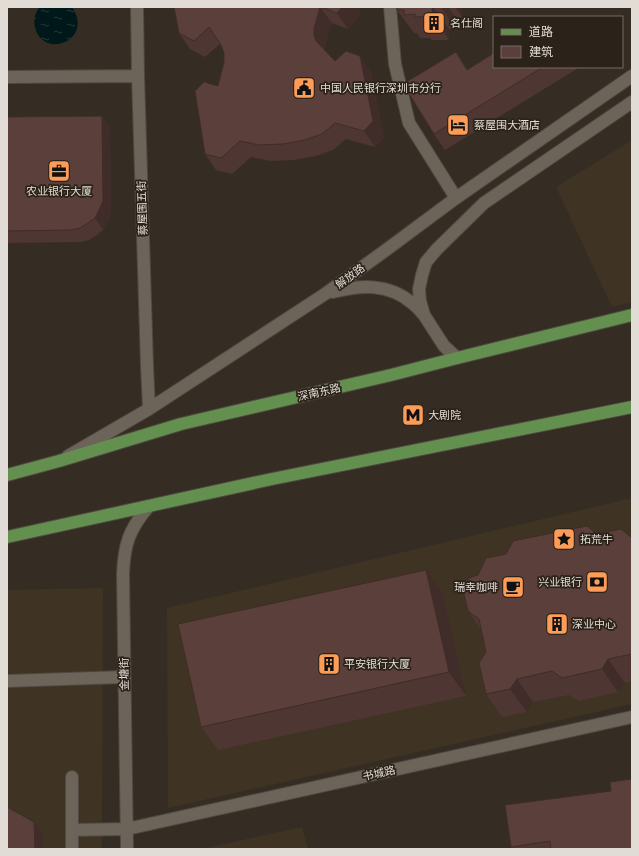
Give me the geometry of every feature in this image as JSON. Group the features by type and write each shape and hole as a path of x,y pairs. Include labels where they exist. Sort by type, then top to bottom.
{"main road":[{"name":"深南东路","path":"7,475 181,424 391,375 632,315"},
{"path":"7,537 280,478 632,407"}],"street":[{"name":"蔡屋围五街","path":"137,7 149,409"},
{"path":"390,7 395,64 409,123 456,198"},
{"path":"7,77 138,76"},
{"name":"解放路","path":"59,461 149,409 325,294 456,198 632,76"},
{"path":"424,315 420,301 419,289 426,262 437,249 484,203 632,102"},
{"path":"325,294 348,288 368,286 384,288 401,295 424,315 444,346 457,358"},
{"name":"金塘街","path":"127,849 123,574 126,545 131,530 149,506"},
{"path":"7,681 124,677"},
{"name":"书城路","path":"72,830 127,829 632,717"},
{"path":"72,777 72,849"}],"shaded area":[{"path":"632,140 632,302 612,307 556,187"},
{"path":"632,498 632,704 168,808 167,608"},
{"path":"103,588 102,849 7,849 7,590"},
{"path":"302,827 308,849 202,849"}],"water":[{"path":"40,7 72,7 77,19 77,29 72,37 65,42 56,44 47,43 40,37 35,27 34,19"}],"building":[{"name":"中国人民银行深圳市分行","path":"174,7 320,7 314,28 316,41 335,61 346,51 360,56 373,121 364,131 335,123 322,134 305,140 283,144 259,145 240,141 221,158 205,154 195,91 204,82 218,86 224,62 224,53 221,45 209,27 194,41 179,33"},
{"path":"321,7 342,7 337,13"},
{"path":"397,7 432,7 433,16 415,17 415,14 404,15 404,10 397,10"},
{"path":"456,52 467,70 493,54 493,68 541,68 434,134 403,84"},
{"name":"农业银行大厦","path":"102,116 103,201 95,218 80,228 72,230 7,231 7,117"},
{"name":"深业中心","path":"587,526 597,534 621,529 632,538 632,654 608,659 602,669 562,678 552,671 517,679 510,689 486,694 479,663 486,652 479,619 468,611 463,590 469,578 478,575 486,558 506,554 513,541"},
{"name":"平安银行大厦","path":"426,570 449,672 201,727 178,624"},
{"path":"632,779 632,849 551,849 550,841 511,847 505,805 611,791 610,782"},
{"path":"7,807 34,822 35,849 7,849"}],"place":[{"name":"名仕阁","path":"434,23"},
{"name":"中国人民银行深圳市分行","path":"304,88"},
{"name":"蔡屋围大酒店","path":"458,125"},
{"name":"农业银行大厦","path":"59,171"},
{"name":"大剧院","path":"413,415"},
{"name":"拓荒牛","path":"564,539"},
{"name":"兴业银行","path":"597,582"},
{"name":"瑞幸咖啡","path":"513,587"},
{"name":"深业中心","path":"557,624"},
{"name":"平安银行大厦","path":"329,664"}]}
